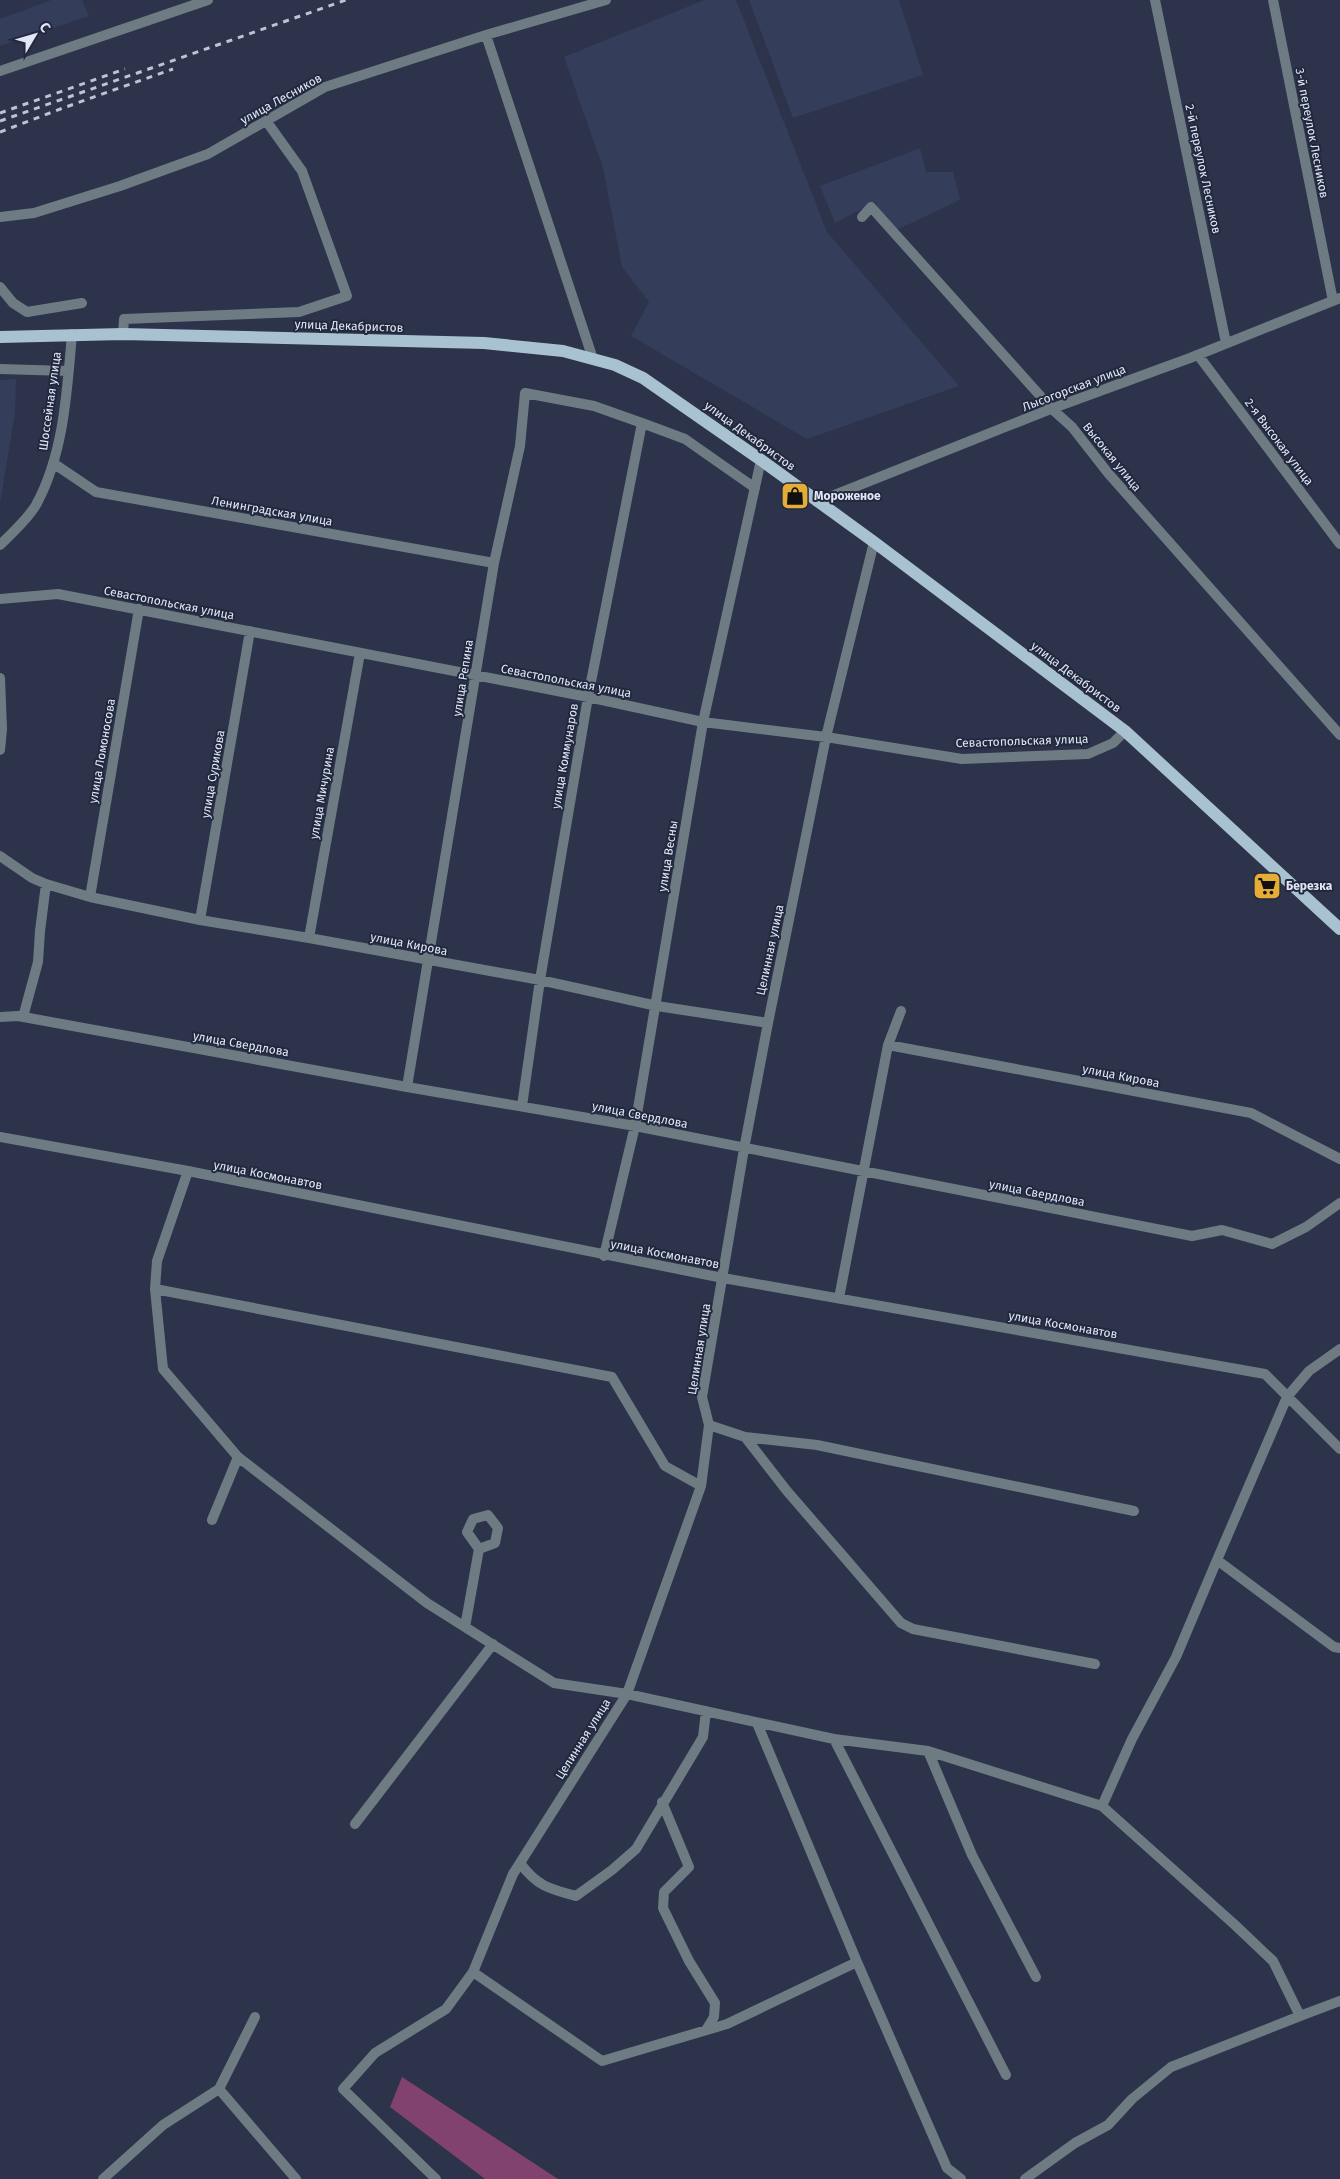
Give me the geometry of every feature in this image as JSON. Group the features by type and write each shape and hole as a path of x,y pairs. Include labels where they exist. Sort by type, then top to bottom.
{"main road":[{"name":"улица Декабристов","path":"0,337 122,334 484,343 563,351 615,364 643,378 761,460 874,542 1125,731 1340,929"}],"street":[{"path":"0,71 208,0"},
{"name":"улица Лесников","path":"0,217 34,213 199,158 267,122 325,87 486,35 606,0"},
{"name":"2-й переулок Лесников","path":"1155,0 1226,344"},
{"name":"3-й переулок Лесников","path":"1273,0 1336,299"},
{"path":"486,35 594,359"},
{"path":"122,334 124,319 298,312 347,296 302,171 267,122"},
{"name":"Высокая улица","path":"862,217 871,207 1052,409 1072,427 1114,481 1340,735"},
{"path":"0,287 27,312 82,303"},
{"name":"Лысогорская улица","path":"817,502 1052,409 1198,355 1336,299"},
{"name":"Шоссейная улица","path":"0,545 18,528 36,506 53,463 60,432 72,334"},
{"name":"2-я Высокая улица","path":"1198,355 1340,544"},
{"path":"0,369 68,371"},
{"name":"улица Репина","path":"407,1087 494,563 520,446 525,393 594,406 642,423"},
{"path":"642,423 686,439 755,488"},
{"name":"улица Коммунаров","path":"522,1106 540,980 588,697 642,423"},
{"name":"улица Весны","path":"604,1256 635,1126 657,1006 703,722 761,460"},
{"name":"Ленинградская улица","path":"53,463 96,492 494,563"},
{"name":"Целинная улица","path":"436,2179 343,2089 375,2053 446,2009 473,1972 513,1874 627,1694 701,1486 709,1425 702,1396 744,1149 826,737 874,542"},
{"name":"Севастопольская улица","path":"0,599 58,594 588,697 703,722 826,737 962,759 1088,754 1113,743 1125,731"},
{"name":"улица Ломоносова","path":"90,897 139,610"},
{"name":"улица Сурикова","path":"200,920 250,631"},
{"name":"улица Мичурина","path":"309,938 360,653"},
{"path":"0,678 2,730 0,750"},
{"name":"улица Кирова","path":"0,856 32,878 90,897 200,920 540,980 657,1006 768,1023"},
{"path":"23,1017 38,962 46,884"},
{"path":"839,1298 865,1172 888,1045 901,1011"},
{"name":"улица Свердлова","path":"0,1017 23,1017 407,1087 635,1126 1192,1236 1222,1230 1272,1244 1306,1227 1340,1203"},
{"name":"улица Кирова","path":"888,1045 1251,1113 1340,1159"},
{"name":"улица Космонавтов","path":"0,1137 188,1171 604,1256 1265,1374 1340,1449"},
{"path":"188,1171 157,1261 155,1289 163,1369 238,1457 427,1603 554,1683 627,1694 834,1738 928,1751 1102,1806 1235,1924 1273,1961 1300,2016"},
{"path":"155,1289 612,1377 665,1466 701,1486"},
{"path":"1102,1806 1132,1739 1176,1657 1287,1397 1309,1371 1340,1349"},
{"path":"709,1425 745,1437 817,1445 1134,1511"},
{"path":"745,1437 787,1491 901,1622 913,1629 1095,1664"},
{"path":"212,1520 238,1457"},
{"path":"465,1627 479,1549"},
{"path":"1217,1560 1334,1647 1340,1648"},
{"path":"355,1824 493,1644"},
{"path":"520,1863 531,1878 549,1889 576,1896 612,1870 636,1849 662,1802 703,1737 706,1711"},
{"path":"757,1723 946,2168 961,2179"},
{"path":"834,1738 1006,2075"},
{"path":"928,1751 972,1855 1036,1978"},
{"path":"662,1802 689,1867 664,1892 663,1908 689,1961 715,2004 714,2017 706,2030"},
{"path":"473,1972 602,2061 727,2024 857,1962"},
{"path":"1025,2179 1075,2143 1108,2125 1132,2099 1171,2066 1340,2001"},
{"path":"103,2179 163,2125 219,2089 255,2017"},
{"path":"219,2089 296,2179"}],"shaded area":[{"path":"51,0 82,0 89,16 0,46 0,19"},
{"path":"704,0 736,0 827,232 959,386 807,439 631,336 649,302 622,267 603,168 564,57"},
{"path":"749,0 899,0 923,75 793,118"},
{"path":"920,148 926,172 953,172 960,200 892,232 875,202 835,223 820,186"},
{"path":"16,379 15,413 0,504 0,380"},
{"path":"402,2077 558,2179 485,2179 390,2107"}],"railway":[{"path":"0,121 346,0"},
{"path":"0,113 125,69"},
{"path":"0,132 173,69"}],"place":[{"name":"Мороженое","path":"795,496"},
{"name":"Березка","path":"1267,886"}]}
